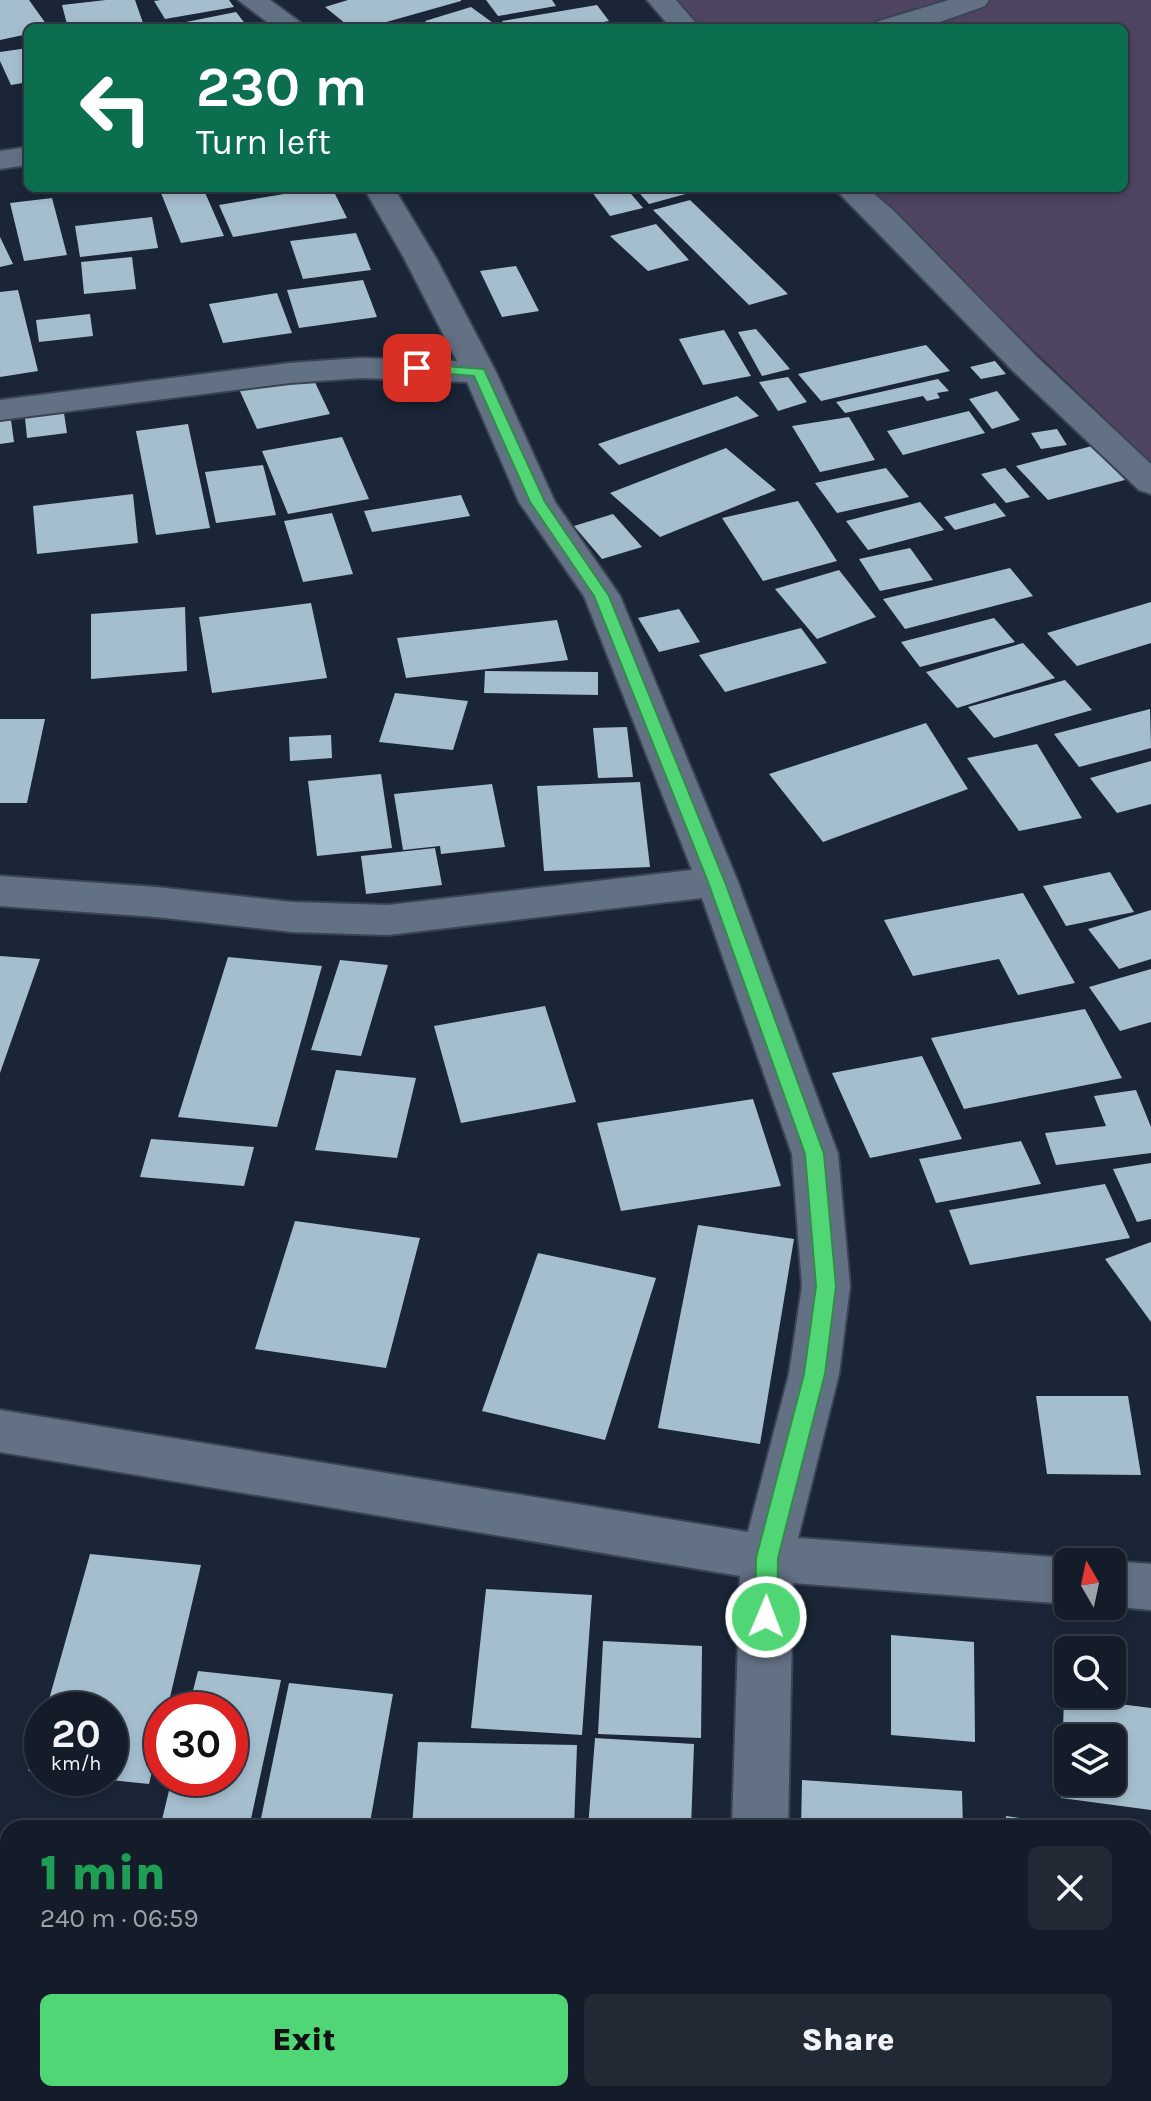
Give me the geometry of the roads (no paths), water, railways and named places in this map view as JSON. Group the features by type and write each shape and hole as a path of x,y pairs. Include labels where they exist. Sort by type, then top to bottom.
{"street":[{"path":"252,0 288,24"},
{"path":"661,0 682,24"},
{"path":"906,24 975,0"},
{"path":"0,160 24,157"},
{"path":"392,192 420,258 479,372 537,502 602,596 717,882 815,1154 826,1286 814,1374 767,1558 760,1820"},
{"path":"854,192 882,217 1025,364 1151,483"},
{"path":"0,410 290,373 374,368 479,372"},
{"path":"0,891 156,902 292,917 388,920 717,882"},
{"path":"0,1431 767,1558 1054,1580"},
{"path":"1126,1585 1151,1587"}]}
